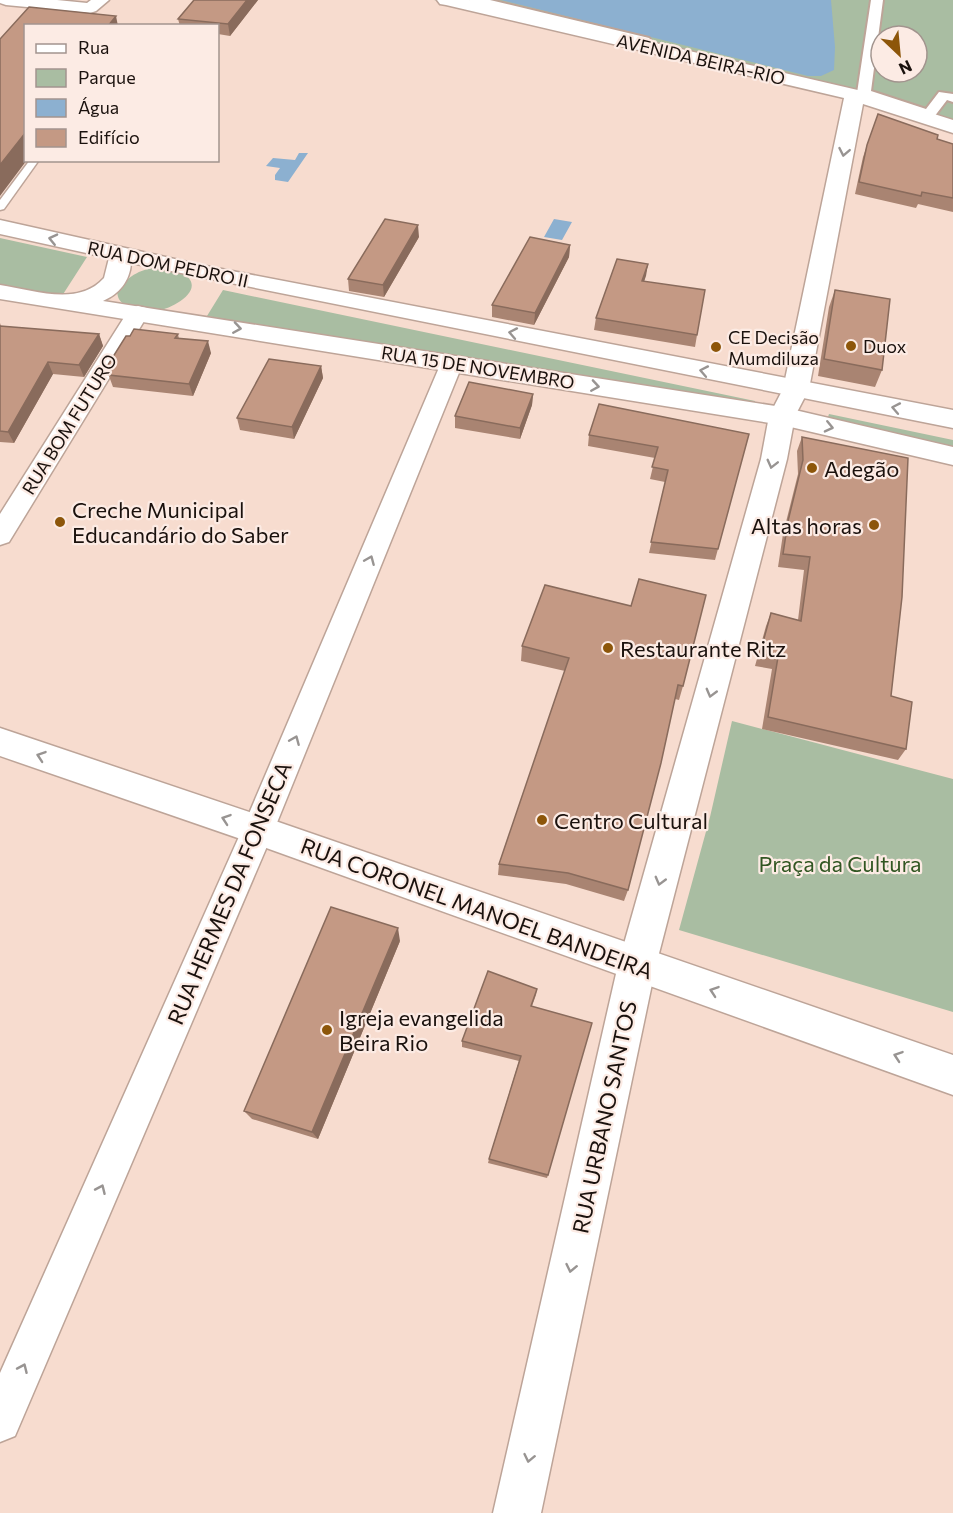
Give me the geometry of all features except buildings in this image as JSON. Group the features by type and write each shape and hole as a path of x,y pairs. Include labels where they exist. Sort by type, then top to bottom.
{"main road":[{"name":"AVENIDA BEIRA-RIO","path":"446,0 860,94 953,127"},
{"name":"RUA URBANO SANTOS","path":"517,1513 637,965 771,470 782,416 796,389 860,94"},
{"name":"RUA DOM PEDRO II","path":"0,228 120,255 336,298"},
{"path":"69,302 87,300 106,289 118,274 120,255"},
{"path":"196,307 214,287 237,279"},
{"name":"RUA 15 DE NOVEMBRO","path":"0,292 138,313 196,307 452,363 782,416 953,456"},
{"name":"RUA 15 DE NOVEMBRO","path":"336,298 953,419"},
{"name":"RUA CORONEL MANOEL BANDEIRA","path":"0,741 953,1075"}],"street":[{"path":"6,0 90,8 101,0"},
{"path":"475,0 860,94 929,114 944,95 953,98"},
{"path":"860,94 877,0"},
{"name":"RUA BOM FUTURO","path":"0,535 138,313"},
{"name":"RUA HERMES DA FONSECA","path":"0,1421 258,830 452,363"}],"lane":[{"path":"0,207 34,162"}],"green space":[{"path":"434,0 953,0 953,122"},
{"path":"0,238 87,257 60,299 0,290"},
{"path":"161,267 182,273 190,280 192,286 184,298 162,310 153,311 129,306 121,301 117,291 131,276 148,269"},
{"path":"223,290 755,401 755,410 207,316"},
{"path":"829,414 953,440 953,448 826,423"},
{"name":"Praça da Cultura","path":"732,721 953,779 953,1012 679,930 710,817"}],"water":[{"path":"501,0 831,0 835,47 834,70 821,76 808,76"},
{"path":"299,153 308,153 288,182 275,180 275,175 280,168 266,166 273,158 295,160"},
{"path":"554,219 572,222 562,240 544,237"}],"place":[{"name":"Duox","path":"851,346"},
{"name":"CE Decisão Mumdiluza","path":"716,347"},
{"name":"Adegão","path":"812,468"},
{"name":"Creche Municipal Educandário do Saber","path":"60,522"},
{"name":"Altas horas","path":"874,525"},
{"name":"Restaurante Ritz","path":"608,648"},
{"name":"Centro Cultural","path":"542,820"},
{"name":"Igreja evangelida Beira Rio","path":"327,1030"}]}
